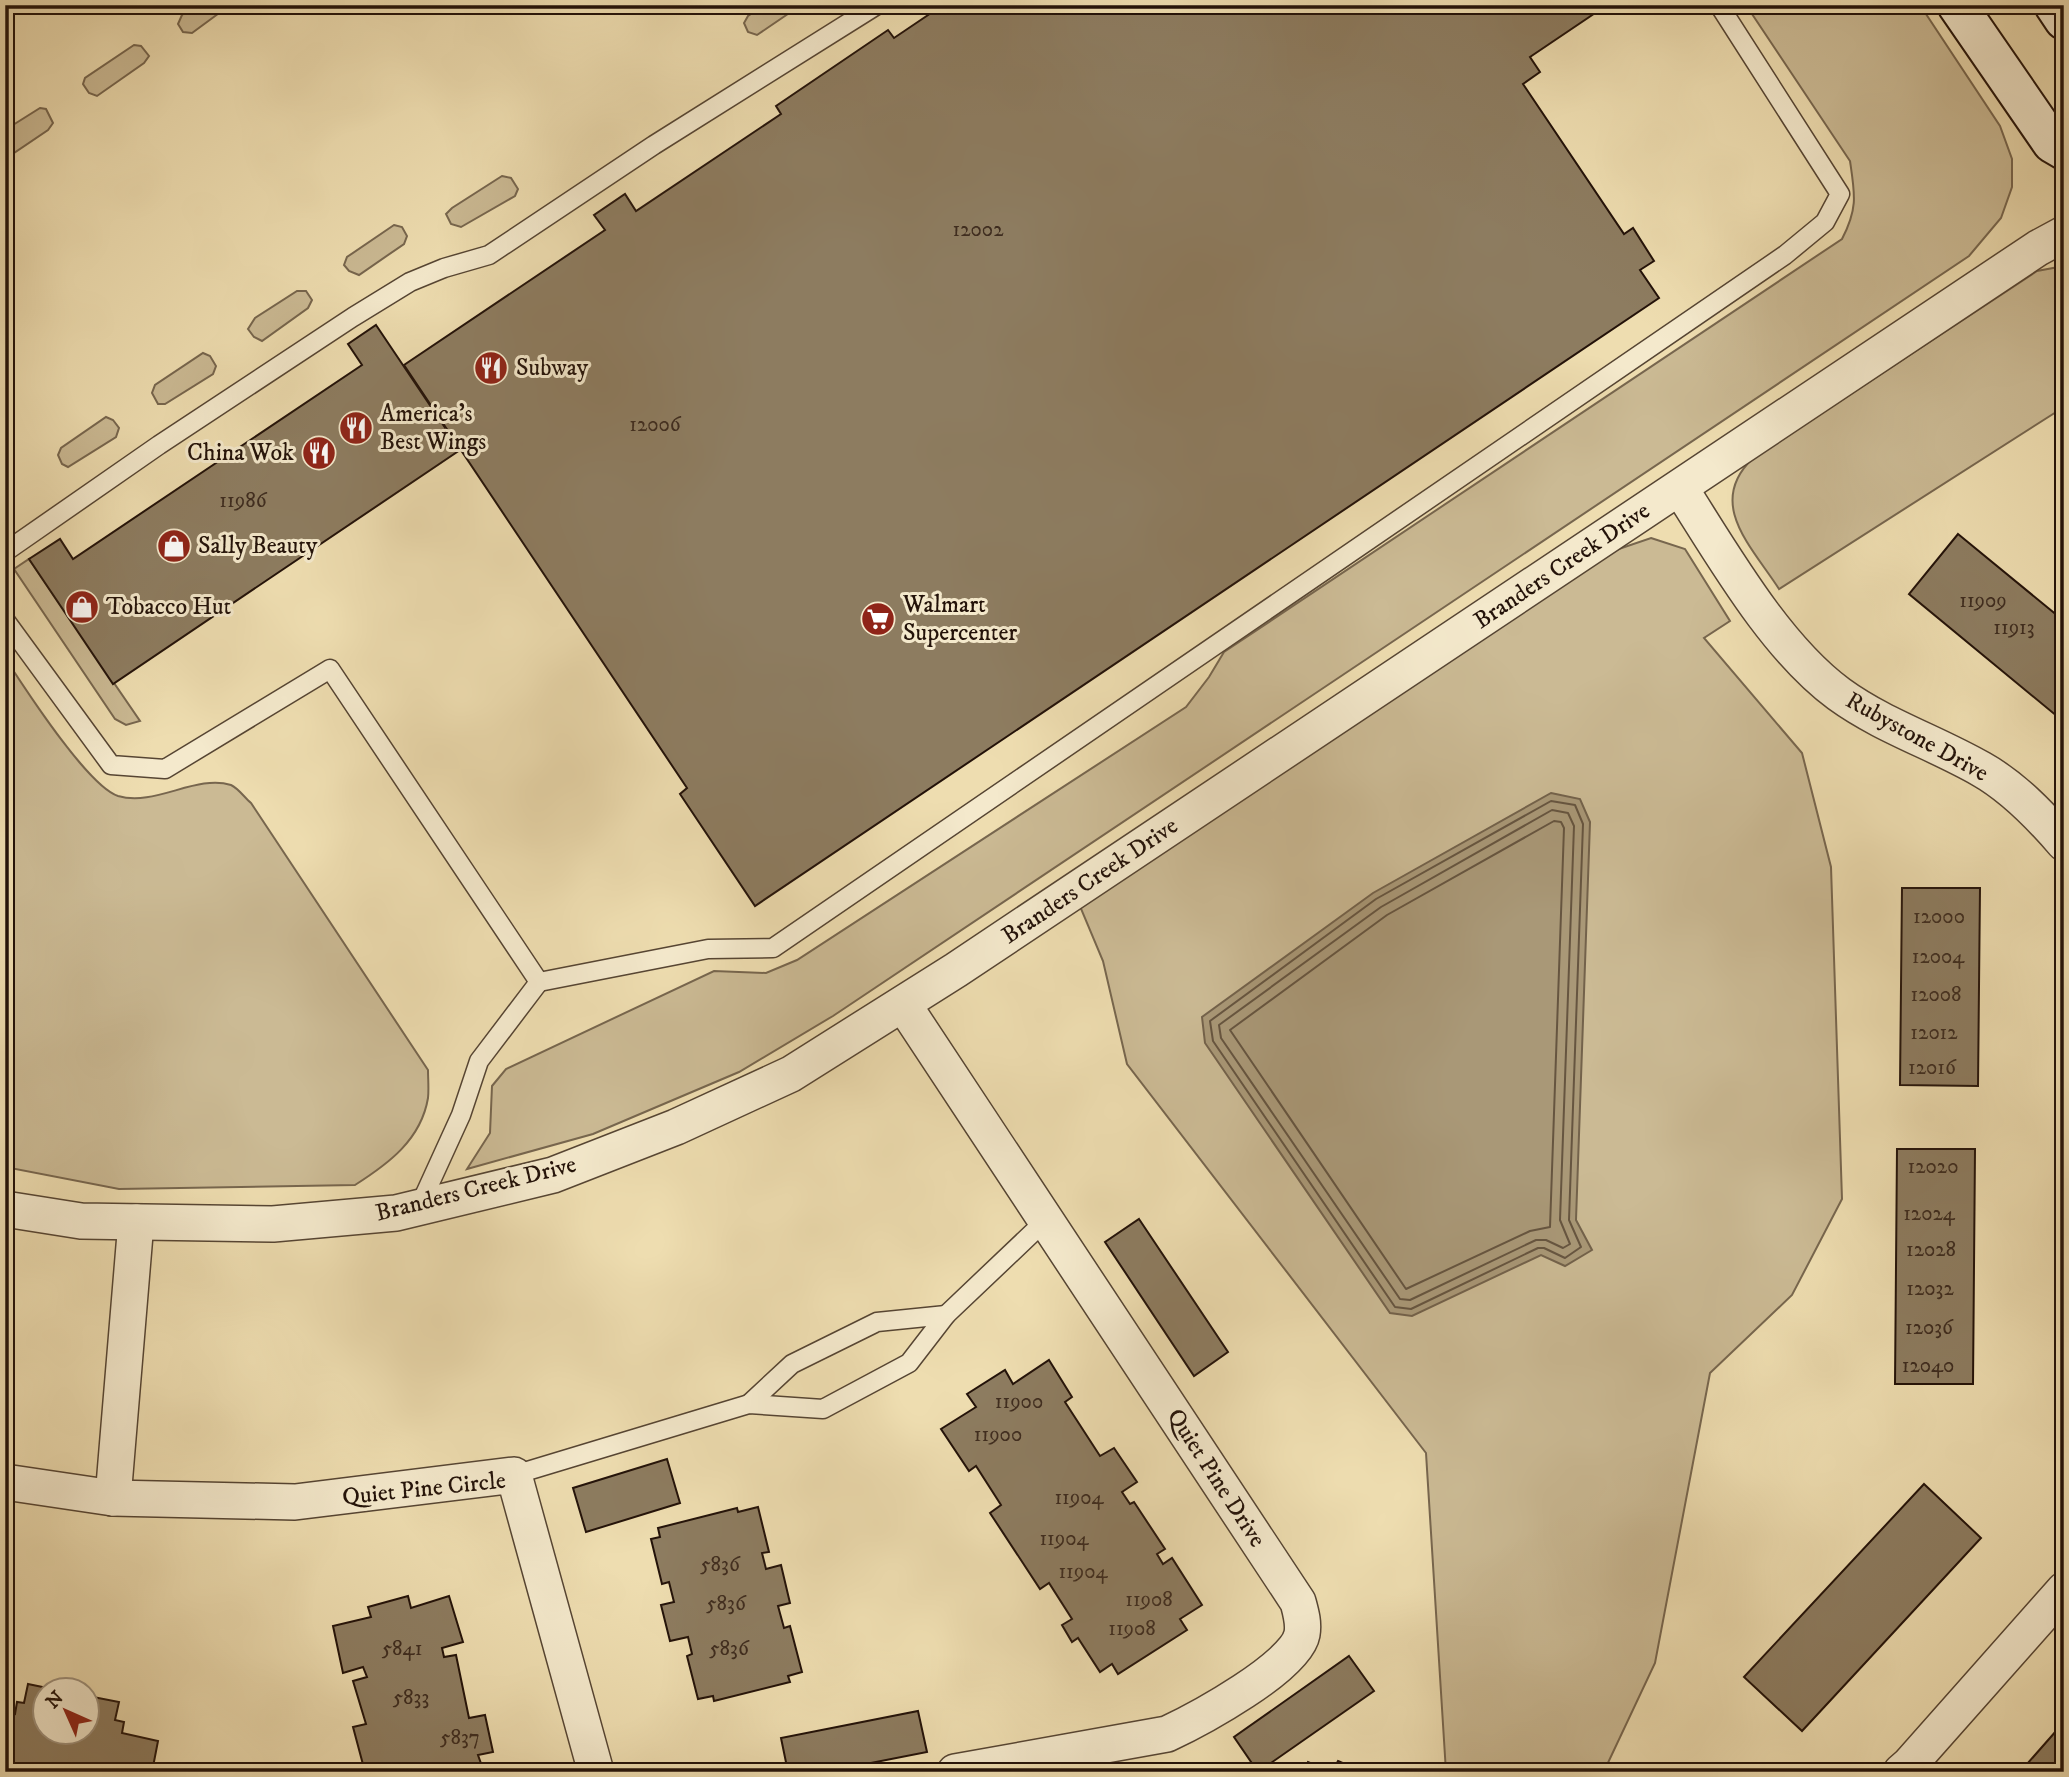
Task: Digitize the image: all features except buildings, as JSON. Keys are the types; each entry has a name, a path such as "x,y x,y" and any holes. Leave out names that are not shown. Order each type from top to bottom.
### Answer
{"street":[{"path":"1958,5 2052,143 2064,149"},
{"path":"2054,5 2064,20"},
{"name":"Branders Creek Drive","path":"5,1209 81,1220 273,1224 396,1213 553,1175 676,1127 791,1074 903,1004 2038,248 2064,234"},
{"name":"Rubystone Drive","path":"1679,488 1741,584 1803,661 1838,693 1875,718 1983,770 2017,794 2064,843"},
{"name":"Quiet Pine Drive","path":"903,1004 1298,1602 1303,1618 1302,1636 1283,1663 1199,1719 1167,1734 955,1772"},
{"path":"113,1498 136,1222"},
{"name":"Quiet Pine Circle","path":"5,1482 113,1498 295,1502 514,1475 596,1772"},
{"path":"1901,1772 2064,1590"}],"lane":[{"path":"5,552 159,445 398,289 444,268 489,255 654,145 877,5"},
{"path":"419,1207 461,1115 479,1061 539,982 708,949 772,947 1785,255 1825,222 1840,194 1719,5"},
{"path":"5,620 111,765 165,769 330,669 539,982"},
{"path":"514,1475 749,1404 822,1409 909,1363 946,1315 1047,1219"},
{"path":"749,1404 792,1364 877,1322 946,1315"}],"shaded area":[{"path":"195,5 230,5 192,33 183,32 178,24 182,15"},
{"path":"765,5 801,5 757,35 748,32 744,23 748,16"},
{"path":"1746,5 1920,5 2000,126 2012,159 2012,187 2001,218 1969,256 833,1016 739,1072 593,1134 467,1169 490,1133 492,1086 506,1069 714,971 766,973 797,960 1186,707 1224,652 1842,239 1851,219 1854,201 1850,161"},
{"path":"134,45 141,46 149,56 144,63 97,96 89,93 83,84 85,78"},
{"path":"40,108 46,109 53,123 48,130 5,159 5,130"},
{"path":"502,176 511,178 518,189 515,196 461,227 451,224 446,214 452,208"},
{"path":"394,225 402,227 407,236 404,244 359,275 349,271 344,265 347,257"},
{"path":"2064,266 2064,407 1779,589 1746,541 1733,509 1733,492 1739,476 1752,459 2037,271"},
{"path":"297,291 306,291 312,300 308,308 262,341 254,337 248,329 255,318"},
{"path":"203,353 210,356 216,366 213,374 165,404 158,404 152,393 155,385"},
{"path":"106,417 113,420 119,428 116,437 68,467 62,464 58,455 61,448"},
{"path":"1651,538 1685,549 1730,621 1704,638 1802,753 1831,867 1842,1199 1792,1295 1710,1373 1655,1663 1606,1772 1446,1772 1426,1453 1127,1064 1103,961 1079,904 1610,552"},
{"path":"29,559 140,721 126,725 115,719 14,569"},
{"path":"5,662 75,757 105,789 118,796 132,798 218,783 234,786 251,803 428,1070 428,1098 424,1113 411,1138 391,1159 355,1185 119,1189 5,1167"}],"water":[{"path":"1551,793 1580,799 1590,822 1576,1220 1592,1250 1565,1266 1541,1255 1412,1316 1390,1313 1205,1043 1202,1017 1373,893"}],"place":[{"name":"Subway","path":"491,368"},
{"name":"America's Best Wings","path":"356,428"},
{"name":"China Wok","path":"319,453"},
{"name":"Sally Beauty","path":"174,546"},
{"name":"Tobacco Hut","path":"82,607"},
{"name":"Walmart Supercenter","path":"878,619"}]}
